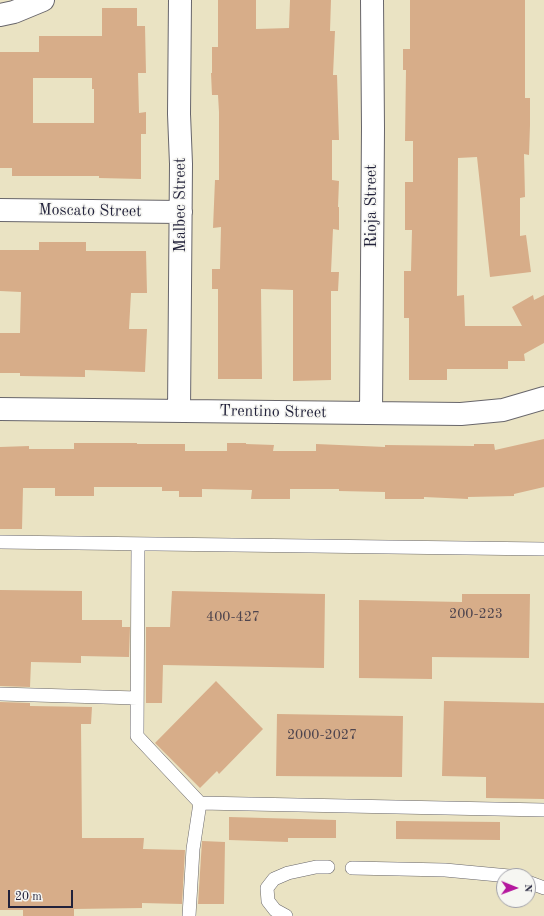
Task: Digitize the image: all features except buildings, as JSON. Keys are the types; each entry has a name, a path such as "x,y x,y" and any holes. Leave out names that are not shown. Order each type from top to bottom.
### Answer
{"street":[{"path":"0,15 14,12 43,0"},
{"name":"Malbec Street","path":"179,411 181,212 179,114 180,0"},
{"name":"Rioja Street","path":"371,413 373,128 372,0"},
{"name":"Moscato Street","path":"0,210 181,212"},
{"name":"Trentino Street","path":"0,409 485,413 503,410 544,398"}],"lane":[{"path":"0,542 544,548"},
{"path":"138,544 137,736 200,803 544,810"},
{"path":"0,694 137,698"},
{"path":"189,916 193,849 200,803"},
{"path":"286,916 275,910 268,901 267,888 274,879 288,873 316,867 328,867"},
{"path":"352,868 445,870 496,875"}]}
